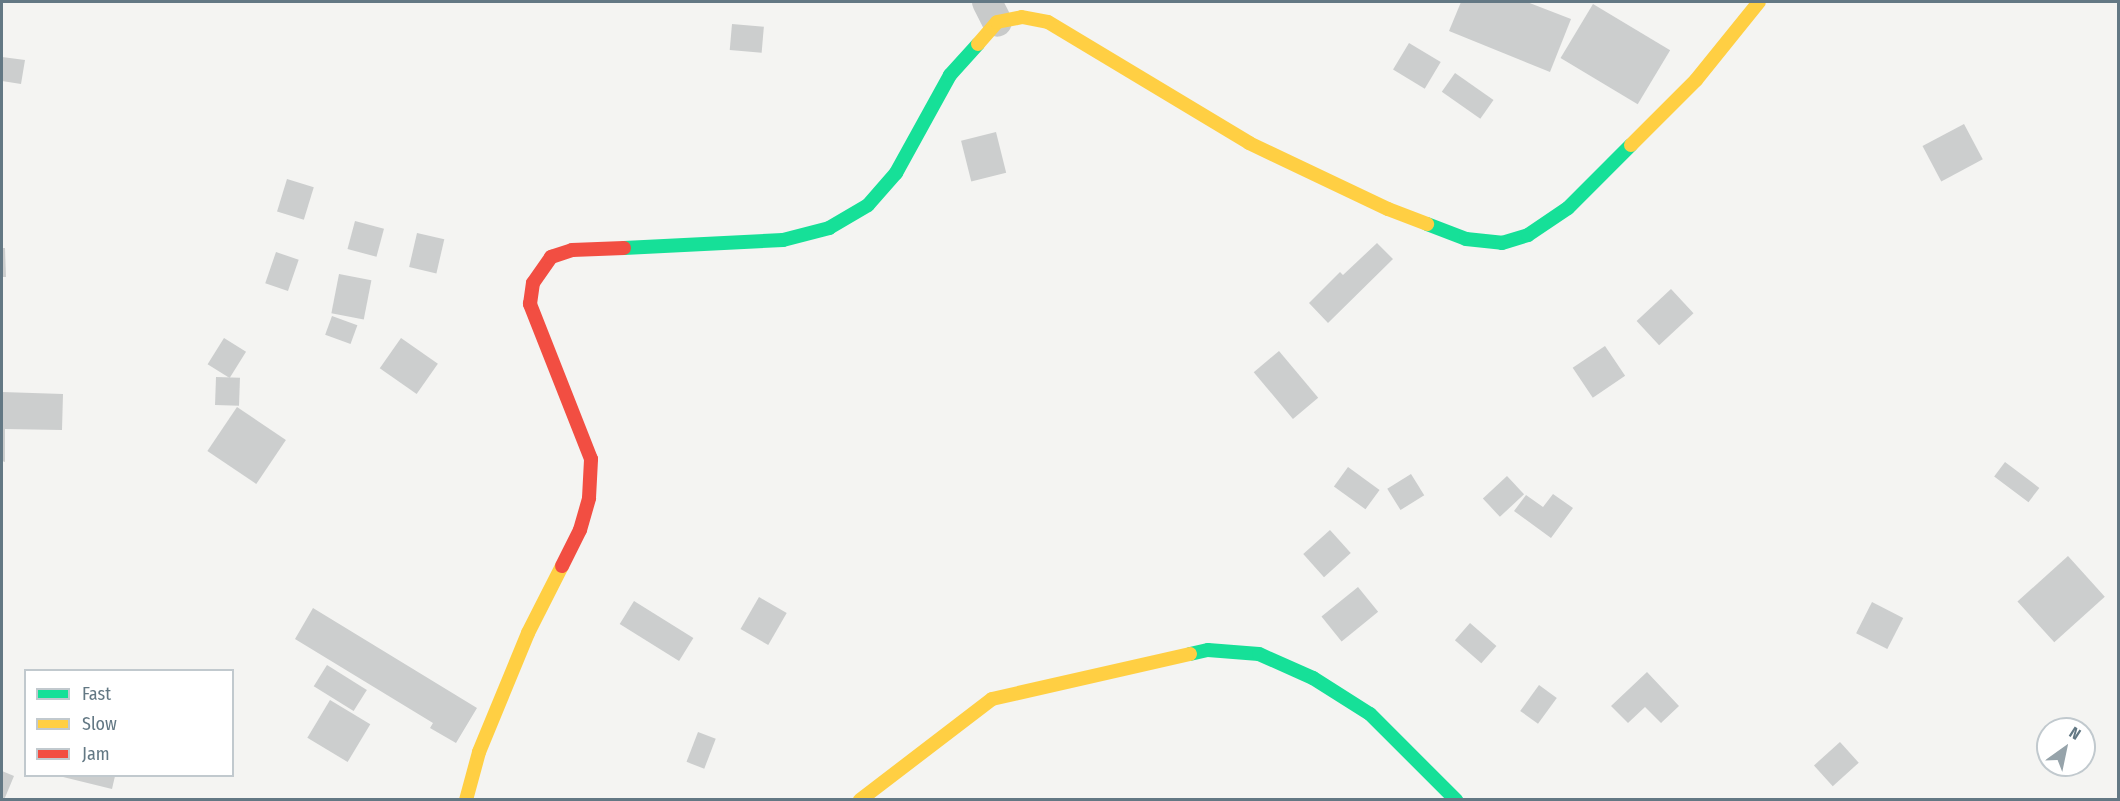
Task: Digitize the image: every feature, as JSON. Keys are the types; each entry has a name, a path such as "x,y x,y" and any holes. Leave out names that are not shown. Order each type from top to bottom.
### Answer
{"street":[{"path":"466,800 484,742 528,633 580,530 589,498 591,459 530,304 533,283 551,257 572,250 783,240 829,228 868,205 896,173 950,75 992,12 1048,22 1249,143 1388,209 1466,239 1502,243 1528,235 1568,208 1695,80 1759,2"},
{"path":"860,800 992,699 1208,650 1259,654 1313,678 1370,714 1456,800"}],"building":[{"path":"1461,2 1527,2 1571,19 1550,72 1449,31"},
{"path":"1593,4 1670,50 1638,104 1561,58"},
{"path":"732,24 764,27 762,53 730,50"},
{"path":"1409,43 1441,62 1425,89 1393,70"},
{"path":"2,57 25,60 21,84 2,81"},
{"path":"1455,73 1494,100 1480,119 1442,92"},
{"path":"1964,124 1983,159 1941,181 1923,146"},
{"path":"996,132 1006,173 971,181 961,141"},
{"path":"287,179 314,187 304,220 277,212"},
{"path":"355,221 384,229 376,257 347,249"},
{"path":"417,233 444,239 436,273 409,267"},
{"path":"1377,243 1393,259 1328,323 1309,303 1340,272 1343,275"},
{"path":"2,248 5,248 6,277 2,277"},
{"path":"276,252 299,260 288,291 265,283"},
{"path":"339,274 371,280 364,320 331,313"},
{"path":"1671,289 1694,313 1659,345 1637,321"},
{"path":"332,316 357,325 351,344 325,335"},
{"path":"224,338 246,352 230,378 208,364"},
{"path":"401,338 438,364 417,394 380,368"},
{"path":"1605,346 1625,376 1593,398 1573,368"},
{"path":"1279,351 1318,398 1293,419 1254,372"},
{"path":"216,377 240,378 239,406 215,405"},
{"path":"2,392 63,394 62,430 5,429 5,462 2,461"},
{"path":"237,407 286,440 256,484 207,451"},
{"path":"2005,462 2039,488 2029,502 1994,476"},
{"path":"1348,467 1380,490 1365,509 1334,486"},
{"path":"1411,474 1424,495 1401,510 1387,489"},
{"path":"1507,476 1524,494 1500,517 1483,499"},
{"path":"1553,494 1573,508 1551,538 1514,511 1526,495 1543,507"},
{"path":"1330,530 1351,553 1324,577 1303,554"},
{"path":"2068,556 2105,597 2054,642 2017,602"},
{"path":"1358,587 1378,612 1342,641 1321,617"},
{"path":"759,597 787,613 768,645 740,629"},
{"path":"634,601 693,638 679,661 620,624"},
{"path":"1872,602 1903,618 1887,649 1856,633"},
{"path":"313,608 477,708 456,743 430,728 433,723 295,639"},
{"path":"1470,623 1496,646 1481,663 1455,640"},
{"path":"327,665 367,690 354,711 314,686"},
{"path":"1647,672 1679,706 1661,723 1645,707 1628,723 1611,706"},
{"path":"1539,685 1557,698 1538,724 1520,711"},
{"path":"330,700 370,724 348,762 307,738"},
{"path":"698,732 716,739 704,769 687,762"},
{"path":"1840,742 1859,763 1833,786 1814,765"},
{"path":"2,771 14,776 4,800 2,800"},
{"path":"63,777 115,777 112,789"}],"traffic: fast":[{"path":"624,248 783,240 829,228 868,205 896,173 950,75 978,44"},
{"path":"1427,224 1466,239 1502,243 1528,235 1568,208 1631,145"},
{"path":"1190,654 1208,650 1259,654 1313,678 1370,714 1456,800"}],"traffic: slow":[{"path":"1631,145 1696,80 1759,2"},
{"path":"978,44 997,22 1022,17 1048,22 1249,143 1388,209 1427,224"},
{"path":"466,800 479,752 528,633 562,566"},
{"path":"860,800 992,699 1190,654"}],"traffic: jam":[{"path":"562,566 580,530 589,498 591,459 530,304 533,283 551,257 572,250 624,248"}]}
